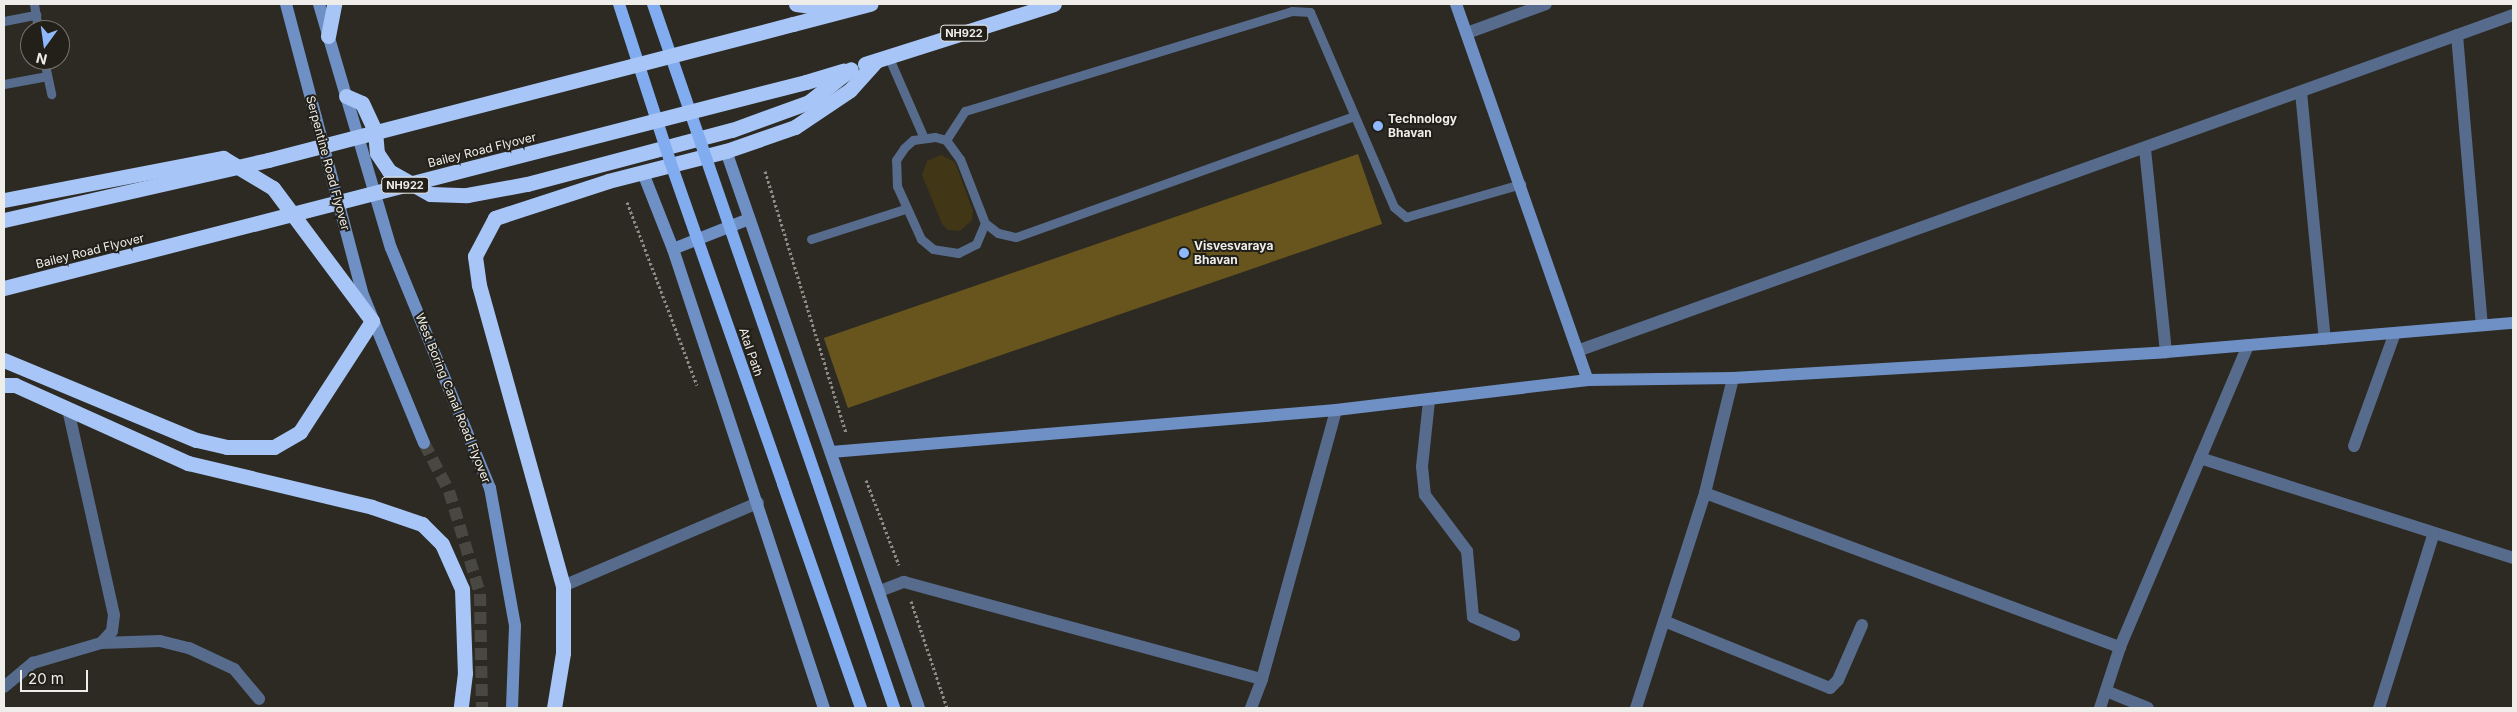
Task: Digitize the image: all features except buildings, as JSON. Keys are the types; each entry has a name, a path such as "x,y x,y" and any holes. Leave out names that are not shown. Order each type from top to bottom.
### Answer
{"highway":[{"path":"328,36 334,4"},
{"path":"796,4 845,11"},
{"path":"4,220 268,160 870,4"},
{"name":"NH922","path":"851,69 1054,4"},
{"path":"554,708 563,653 563,586 478,285 475,256 495,218 644,173 726,151 795,127 850,90 882,60"},
{"path":"346,96 362,103 375,131 377,153 388,171 430,194 467,194 527,184 732,130 809,102 851,69"},
{"name":"Bailey Road Flyover","path":"4,288 851,69"},
{"path":"4,200 223,158 273,188 372,321 300,432 274,446 227,447 196,440 4,360"},
{"path":"4,385 16,385 188,463 372,507 422,524 442,544 462,589 465,673 461,708"}],"main road":[{"name":"Atal Path","path":"619,4 670,162 861,708"},
{"name":"Atal Path","path":"652,4 894,708"}],"street":[{"name":"Serpentine Road Flyover","path":"286,4 372,321 424,444"},
{"path":"319,4 346,96"},
{"path":"1456,4 1580,350 1588,380"},
{"path":"1467,32 1546,4"},
{"path":"1580,350 2513,15"},
{"path":"2457,35 2482,325"},
{"path":"2302,92 2325,338"},
{"name":"West Boring Canal Road Flyover","path":"346,96 392,248 490,488 516,626 512,708"},
{"path":"2146,148 2166,352"},
{"path":"726,151 919,708"},
{"path":"644,173 673,249 824,708"},
{"path":"673,249 749,218"},
{"path":"831,452 1336,410 1429,401 1588,380 1733,378 2166,352 2513,323"},
{"path":"2354,446 2395,333"},
{"path":"2100,708 2120,647 2248,345"},
{"path":"1636,708 1706,493 1733,378"},
{"path":"1429,401 1422,467 1425,495 1467,551 1473,617 1514,635"},
{"path":"68,409 114,615 112,631 101,643"},
{"path":"1251,708 1262,678 1336,410"},
{"path":"2200,458 2513,558"},
{"path":"1706,493 2120,647"},
{"path":"563,586 758,503"},
{"path":"2379,708 2434,533"},
{"path":"880,591 904,582 1262,678"},
{"path":"1664,622 1830,688 1838,680 1862,625"},
{"path":"4,687 33,663 101,643 160,641 189,648 234,669 259,699"},
{"path":"2106,691 2148,708"}],"lane":[{"path":"34,4 37,20"},
{"path":"946,140 965,111 1292,11 1310,12 1394,206 1406,217 1521,184"},
{"path":"4,21 36,16"},
{"path":"882,60 924,138"},
{"path":"46,70 51,94"},
{"path":"4,84 47,76"},
{"path":"985,223 976,244 958,253 947,253 921,239 905,209 897,186 896,160 913,140 924,138 946,140 960,159 985,223 998,233 1016,237 1354,116"},
{"path":"811,240 905,209"}],"path":[{"path":"766,171 848,442"},
{"path":"627,202 700,393"},
{"path":"866,480 900,567"},
{"path":"909,594 947,708"}],"shaded area":[{"path":"941,155 955,162 973,211 972,220 960,231 948,230 942,224 922,175 927,161"}],"tunnel":[{"path":"424,443 449,491 480,594 482,708"}],"place":[{"name":"Technology Bhavan","path":"1378,126"},
{"name":"Visvesvaraya Bhavan","path":"1184,253"}]}
